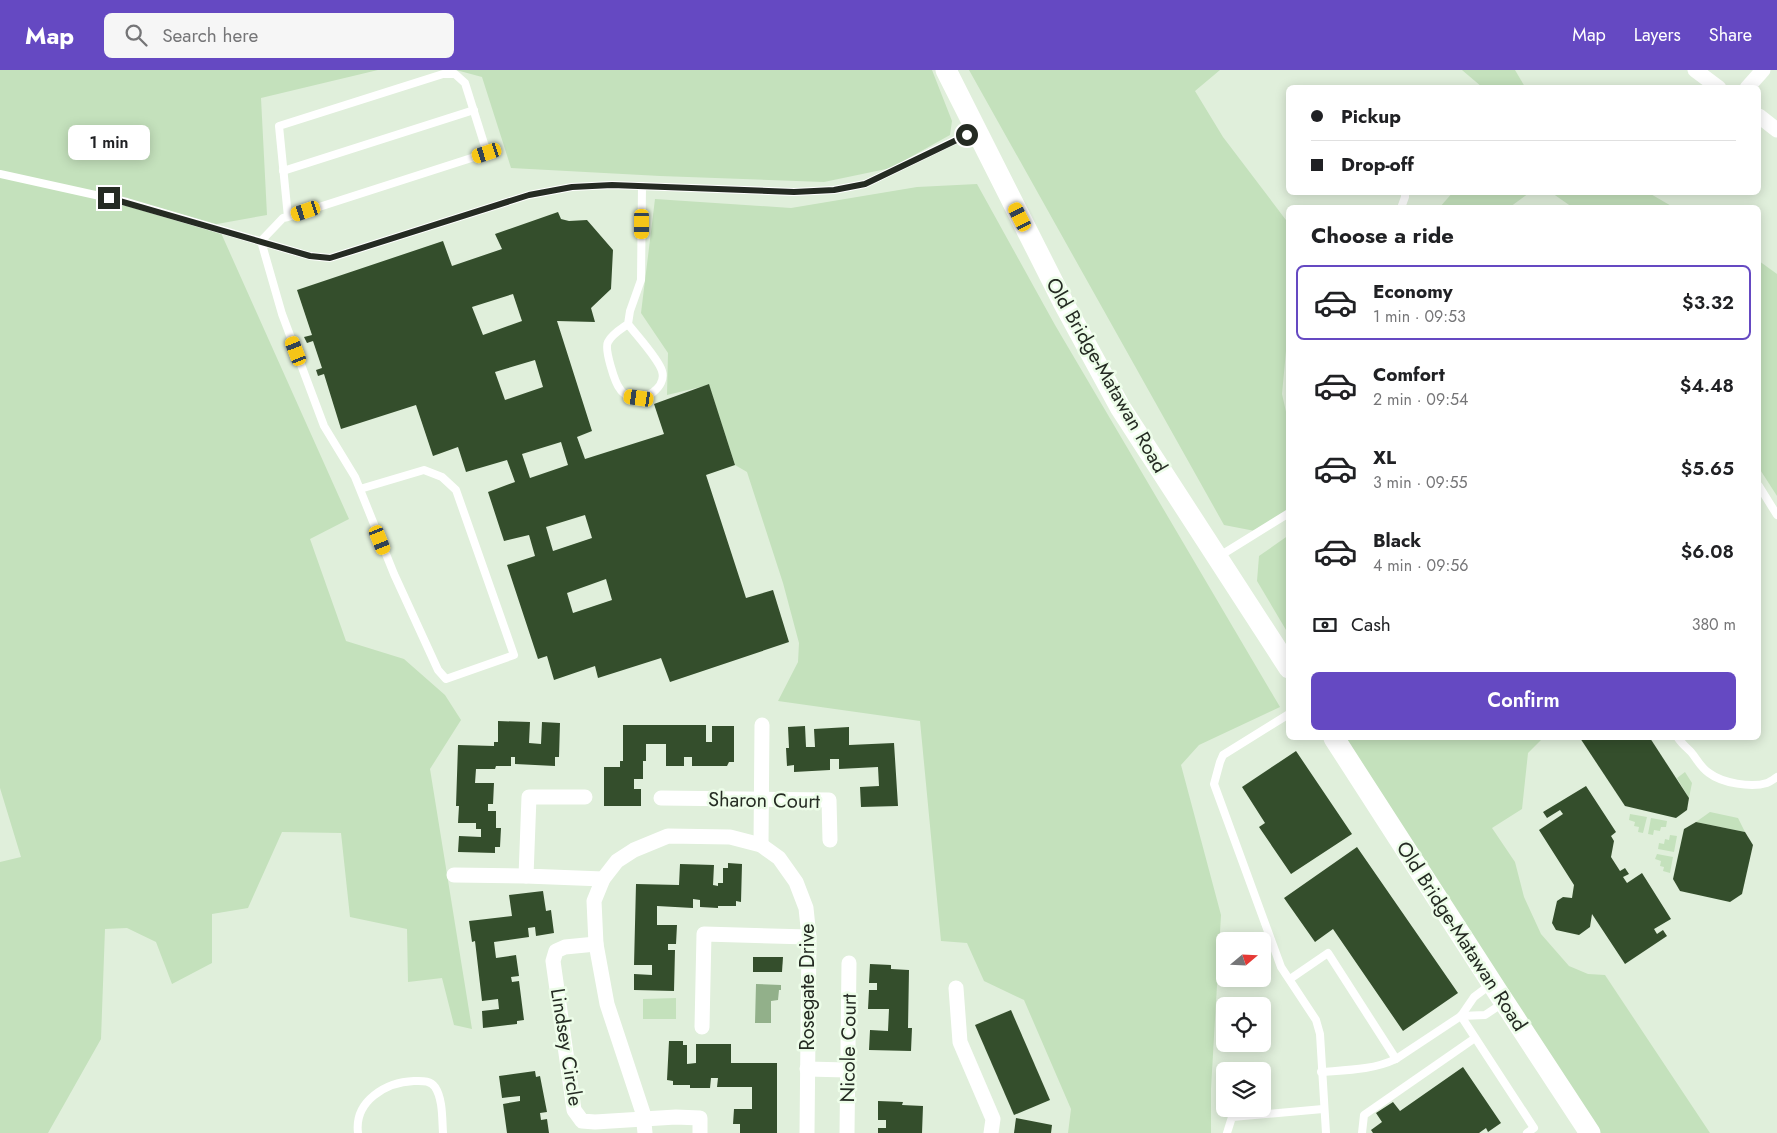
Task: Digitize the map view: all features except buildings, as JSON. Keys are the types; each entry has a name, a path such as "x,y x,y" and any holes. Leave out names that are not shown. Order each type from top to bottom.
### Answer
{"main road":[{"name":"Old Bridge-Matawan Road","path":"946,70 1064,304 1125,415 1286,663"},
{"name":"Old Bridge-Matawan Road","path":"1335,740 1590,1133"}],"street":[{"path":"1696,70 1715,85"},
{"path":"1750,85 1764,70"},
{"path":"1761,118 1777,130"},
{"path":"761,845 762,725"},
{"path":"526,876 530,797 585,797"},
{"name":"Sharon Court","path":"661,798 829,800 830,840"},
{"name":"Rosegate Drive","path":"645,1126 607,1004 596,944 594,901 603,879 617,861 634,850 668,836 730,836 761,845 779,858 796,882 806,908 809,937 807,1133"},
{"path":"454,876 603,879"},
{"path":"702,1027 704,934 809,937"},
{"name":"Lindsey Circle","path":"596,944 565,947 556,951 553,961 574,1110 582,1120 645,1126 700,1118 700,1133"},
{"name":"Nicole Court","path":"847,1133 849,963"},
{"path":"956,988 960,1042 993,1119 991,1133"},
{"path":"807,1069 847,1070"}],"lane":[{"path":"262,241 283,218 288,217 487,153 465,83 455,74 443,74 278,126 288,217"},
{"path":"283,171 474,110"},
{"path":"0,174 128,202 310,256 330,258 529,195 572,187 612,185 794,192 834,190 865,184 976,130"},
{"path":"628,324 662,372 662,381 657,388 648,396 639,398 629,397 619,389 606,353 606,343 628,324 630,311 641,280 642,186"},
{"path":"262,241 282,314 324,426 355,477 398,582 438,670 446,679 514,656 456,490 442,477 424,470 360,489"},
{"path":"1761,489 1777,515"},
{"path":"1216,558 1286,514"},
{"path":"1286,716 1224,755 1214,784 1281,967 1316,1020 1320,1034 1323,1109 1326,1133"},
{"path":"1679,740 1708,773 1720,780 1736,784 1753,784 1767,783 1777,777"},
{"path":"1290,979 1328,953 1396,1059"},
{"path":"1321,1072 1370,1068 1396,1059 1460,1016 1474,997 1492,984"},
{"path":"1460,1016 1485,1015 1504,1002"},
{"path":"1460,1016 1534,1128 1527,1133"},
{"path":"1362,1133 1364,1115 1475,1038"},
{"path":"358,1133 360,1115 366,1103 380,1090 402,1082 427,1081 434,1086 438,1094 444,1133"},
{"path":"1227,1133 1232,1117 1323,1109"}],"shaded area":[{"path":"0,70 378,70 261,98 267,215 217,224 349,519 310,539 346,641 404,659 445,695 461,720 430,769 472,1029 454,1025 442,978 408,982 407,929 350,917 341,833 282,832 248,908 212,914 212,963 172,984 156,942 127,928 105,929 101,1039 48,1133 0,1133 0,862 21,857 0,788"},
{"path":"456,70 932,70 952,121 950,135 891,168 824,182 511,168 482,77"},
{"path":"969,70 1220,70 1195,91 1223,137 1286,220 1286,351 1282,394 1286,412 1286,513 1255,531 1224,525"},
{"path":"1462,70 1515,70 1524,85 1480,85"},
{"path":"977,184 1055,325 1280,707 1199,745 1181,765 1221,915 1220,932 1216,932 1217,988 1211,1089 1211,1133 1068,1133 1071,1109 1024,1000 984,981 967,943 941,941 920,721 778,701 798,662 799,643 783,583 747,472 735,465 709,385 667,395 668,353 641,313 655,199 791,208 917,187"},
{"path":"1450,195 1526,195 1513,205 1442,205"},
{"path":"1555,195 1652,195 1670,205 1569,205"},
{"path":"1761,262 1777,274 1777,496 1761,471"},
{"path":"1286,537 1286,630 1257,581 1259,556"},
{"path":"1335,740 1541,740 1528,753 1522,809 1492,828 1515,862 1524,897 1541,934 1569,966 1588,974 1605,975 1710,1133 1590,1133"},
{"path":"1685,772 1692,783 1689,798 1677,778"},
{"path":"1710,812 1738,818 1745,832 1696,822"},
{"path":"1630,814 1647,817 1643,833 1638,832 1639,827 1634,826 1635,822 1629,820"},
{"path":"1651,818 1667,821 1666,827 1661,827 1660,831 1654,830 1653,835 1648,834"},
{"path":"1670,835 1677,836 1674,852 1658,849 1659,843 1664,844 1665,839 1669,840"},
{"path":"1657,854 1673,857 1670,873 1663,871 1664,867 1660,866 1661,861 1655,859"},
{"path":"756,984 781,985 778,1000 771,1001 771,1023 755,1023"},
{"path":"676,998 676,1019 643,1019 643,999"}],"route":[{"path":"109,198 310,256 330,258 529,195 572,187 612,185 794,192 834,190 865,184 967,135"}]}
